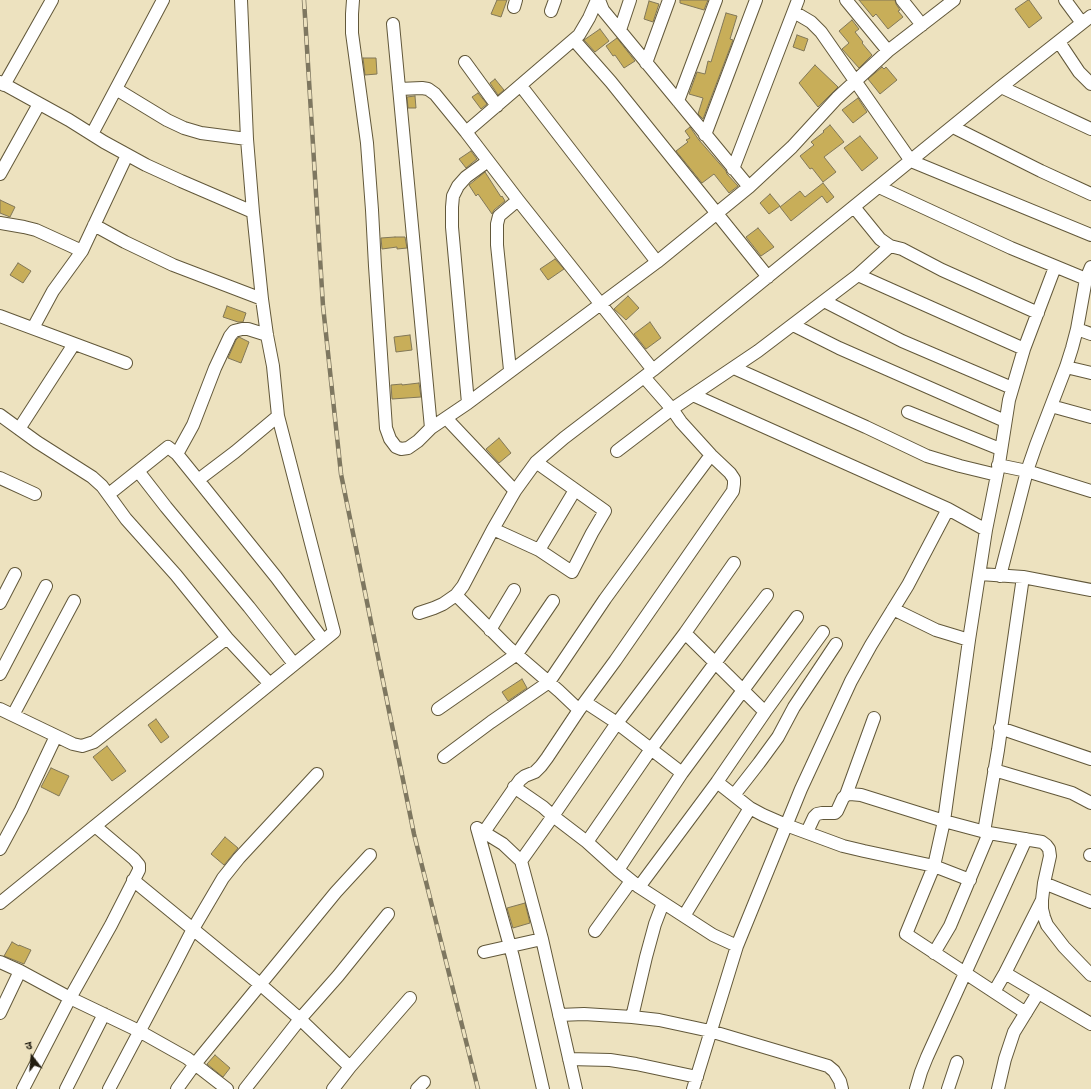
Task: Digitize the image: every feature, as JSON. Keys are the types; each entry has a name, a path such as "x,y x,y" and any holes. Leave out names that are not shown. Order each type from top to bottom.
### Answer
{"street":[{"path":"52,0 2,83 69,120 127,155 181,181 253,212"},
{"path":"92,134 162,0"},
{"path":"0,903 334,632 278,416 273,366 262,299 253,212 247,139 241,0"},
{"path":"353,0 352,33 367,143 386,428 390,439 396,447 401,449 408,448 418,441 431,428 657,262 749,187 792,147 837,98 888,51 954,0"},
{"path":"598,0 604,10 646,63 749,187"},
{"path":"466,132 579,35 598,0"},
{"path":"620,30 630,0"},
{"path":"646,63 669,0"},
{"path":"678,101 716,0"},
{"path":"705,134 756,0"},
{"path":"733,169 798,0"},
{"path":"846,0 888,51"},
{"path":"902,0 922,25"},
{"path":"418,613 443,604 456,595 463,586 515,491 536,462 564,438 649,373 1001,87 1086,20 1065,0"},
{"path":"794,12 811,22 821,32 911,161 1091,235"},
{"path":"393,24 431,428"},
{"path":"574,40 611,82 768,277"},
{"path":"1059,42 1079,72 1091,84"},
{"path":"465,62 497,106"},
{"path":"521,86 657,262"},
{"path":"399,89 416,87 428,89 435,94 601,304 681,422 711,455 730,473 734,484 733,491 541,766 535,772 520,780 484,832"},
{"path":"1001,87 1091,129"},
{"path":"116,89 167,120 184,128 201,134 247,139"},
{"path":"0,174 39,104"},
{"path":"952,127 1091,194"},
{"path":"33,328 53,291 82,251 127,155"},
{"path":"468,402 452,227 452,207 453,196 458,186 466,177 488,161"},
{"path":"879,187 1011,248 1086,279"},
{"path":"510,370 497,245 497,224 499,216 518,200"},
{"path":"854,207 880,239 890,246 902,249 949,273 1038,313"},
{"path":"0,223 24,226 36,230 82,251"},
{"path":"94,225 173,266 262,299"},
{"path":"617,451 672,409 734,368 793,325 858,275 890,246"},
{"path":"1026,1013 906,934 934,866 944,821 969,640 986,530 998,470 1000,449 1009,400 1024,349 1055,267"},
{"path":"1000,576 1027,471 1066,367 1077,329 1086,279 1091,268"},
{"path":"858,275 1024,349"},
{"path":"824,301 902,340 1012,388"},
{"path":"0,316 126,363"},
{"path":"793,325 839,348 1005,421"},
{"path":"177,454 193,425 215,368 230,336 234,331 242,329 248,329 267,335"},
{"path":"1077,329 1091,334"},
{"path":"19,429 74,344"},
{"path":"1066,367 1091,373"},
{"path":"734,368 927,456 960,466 1027,471 1091,491"},
{"path":"693,395 948,509 986,530"},
{"path":"1051,406 1091,417"},
{"path":"908,412 1000,449"},
{"path":"0,415 37,442 92,477 102,486 126,519 176,576 227,638 270,684"},
{"path":"198,480 235,452 278,416"},
{"path":"446,418 515,491"},
{"path":"109,494 168,447 177,454 276,577 323,640"},
{"path":"444,757 549,682 605,599 711,455"},
{"path":"493,529 539,550 572,572 605,511 536,462"},
{"path":"138,471 294,664"},
{"path":"0,478 34,494"},
{"path":"539,550 575,490"},
{"path":"693,1089 737,946 810,768 851,681 908,585 948,509"},
{"path":"522,860 617,722 685,633 734,563"},
{"path":"0,603 15,574"},
{"path":"980,574 1022,577 1091,590"},
{"path":"934,953 950,926 970,880 987,832 994,770 1022,577"},
{"path":"0,674 46,586"},
{"path":"490,630 514,590"},
{"path":"456,595 490,630 549,682 582,706 617,722 682,773"},
{"path":"587,842 715,662 767,595"},
{"path":"13,715 74,601"},
{"path":"438,709 517,654 552,601"},
{"path":"893,609 936,630 969,640"},
{"path":"618,870 682,773 797,617"},
{"path":"595,931 717,782 823,632"},
{"path":"685,633 765,712"},
{"path":"0,709 73,744 82,746 94,742 227,638"},
{"path":"734,795 778,737 794,707 836,644"},
{"path":"807,832 814,816 822,813 837,812 843,798 846,795 874,718"},
{"path":"1000,728 1091,759"},
{"path":"0,849 21,810 56,736"},
{"path":"994,770 1072,793 1091,803"},
{"path":"109,1089 192,929 223,878 239,858 317,774"},
{"path":"717,782 750,808 786,825 824,840 857,850 934,866 970,880"},
{"path":"514,787 543,807 587,842 635,884 713,935 737,946"},
{"path":"846,795 861,795 944,821 987,832 1042,842 1049,849 1050,856 1042,900 1042,909 1047,925 1091,975"},
{"path":"684,916 750,808"},
{"path":"23,1089 139,870 138,862 95,826"},
{"path":"543,1089 510,946 477,828 503,844 522,860 542,939 576,1089"},
{"path":"916,1089 927,1057 1026,839"},
{"path":"176,1089 336,892 370,855"},
{"path":"133,880 261,985 350,1066"},
{"path":"1044,883 1091,902"},
{"path":"994,992 1006,973 1042,900"},
{"path":"632,1017 648,951 663,903"},
{"path":"245,1089 300,1019 338,976 388,914"},
{"path":"484,952 542,939"},
{"path":"0,962 176,1051 227,1089"},
{"path":"0,1014 20,971"},
{"path":"1006,973 1091,1024"},
{"path":"998,1089 1005,1058 1014,1032 1038,993"},
{"path":"333,1089 350,1066 410,998"},
{"path":"66,1089 104,1014"},
{"path":"559,1015 584,1014 632,1017 659,1020 710,1031 828,1066 834,1071 840,1081 842,1089"},
{"path":"569,1059 610,1060 697,1077"},
{"path":"948,1089 957,1062"}],"building":[{"path":"497,0 507,0 501,17 491,14"},
{"path":"680,0 708,0 704,10 680,3"},
{"path":"859,0 895,0 900,10 898,11 903,17 888,29 876,14 873,17"},
{"path":"1028,0 1042,18 1029,28 1015,9"},
{"path":"649,1 659,4 653,22 644,19"},
{"path":"726,13 737,16 730,39 733,40 703,119 698,114 703,98 689,94 697,72 705,74 708,61 711,62"},
{"path":"852,20 859,29 855,32 872,55 859,68 842,49 849,43 839,31"},
{"path":"600,29 609,41 595,52 584,40"},
{"path":"797,35 808,39 804,51 793,47"},
{"path":"617,38 635,61 624,68 615,55 613,56 606,46"},
{"path":"363,58 376,58 377,74 365,75"},
{"path":"815,65 838,87 818,107 799,83"},
{"path":"882,67 884,69 886,67 897,80 880,94 868,79"},
{"path":"495,79 504,90 498,95 490,83"},
{"path":"478,93 487,104 481,109 472,97"},
{"path":"415,96 416,108 408,108 407,97"},
{"path":"858,98 867,112 853,123 842,110"},
{"path":"830,125 844,142 824,157 836,172 823,182 800,156 814,145 811,142 824,132 823,131"},
{"path":"690,127 699,140 738,186 729,193 714,174 702,183 676,151 688,142 686,140 690,138 685,131"},
{"path":"860,136 878,158 862,171 844,148"},
{"path":"471,151 477,159 466,168 459,159"},
{"path":"485,172 505,201 494,210 492,214 478,194 476,196 469,185"},
{"path":"823,183 834,197 827,203 822,196 791,221 780,207 800,191 805,197"},
{"path":"770,194 780,206 769,214 760,203"},
{"path":"0,200 15,207 10,217 0,213"},
{"path":"758,228 774,247 761,256 746,237"},
{"path":"405,237 407,248 397,249 397,247 382,249 381,238"},
{"path":"555,259 564,269 548,280 540,269"},
{"path":"18,263 31,271 23,283 10,275"},
{"path":"628,296 639,308 626,320 614,309"},
{"path":"227,306 246,313 243,322 238,322 223,317"},
{"path":"650,322 661,338 646,349 634,334"},
{"path":"410,335 412,350 396,352 394,337"},
{"path":"239,337 249,342 241,363 228,358 236,340"},
{"path":"419,383 421,397 392,399 391,385"},
{"path":"499,438 511,453 499,463 486,449"},
{"path":"522,679 527,688 508,701 502,692"},
{"path":"156,719 169,737 161,743 148,725"},
{"path":"107,746 126,771 112,781 93,757"},
{"path":"51,768 69,776 59,796 41,787"},
{"path":"225,837 238,848 224,865 211,854"},
{"path":"525,903 530,923 513,928 507,908"},
{"path":"12,942 31,950 24,964 4,956"},
{"path":"215,1055 230,1068 223,1077 207,1064"}],"railway":[{"path":"304,0 323,306 341,474 414,834 478,1089"}]}
